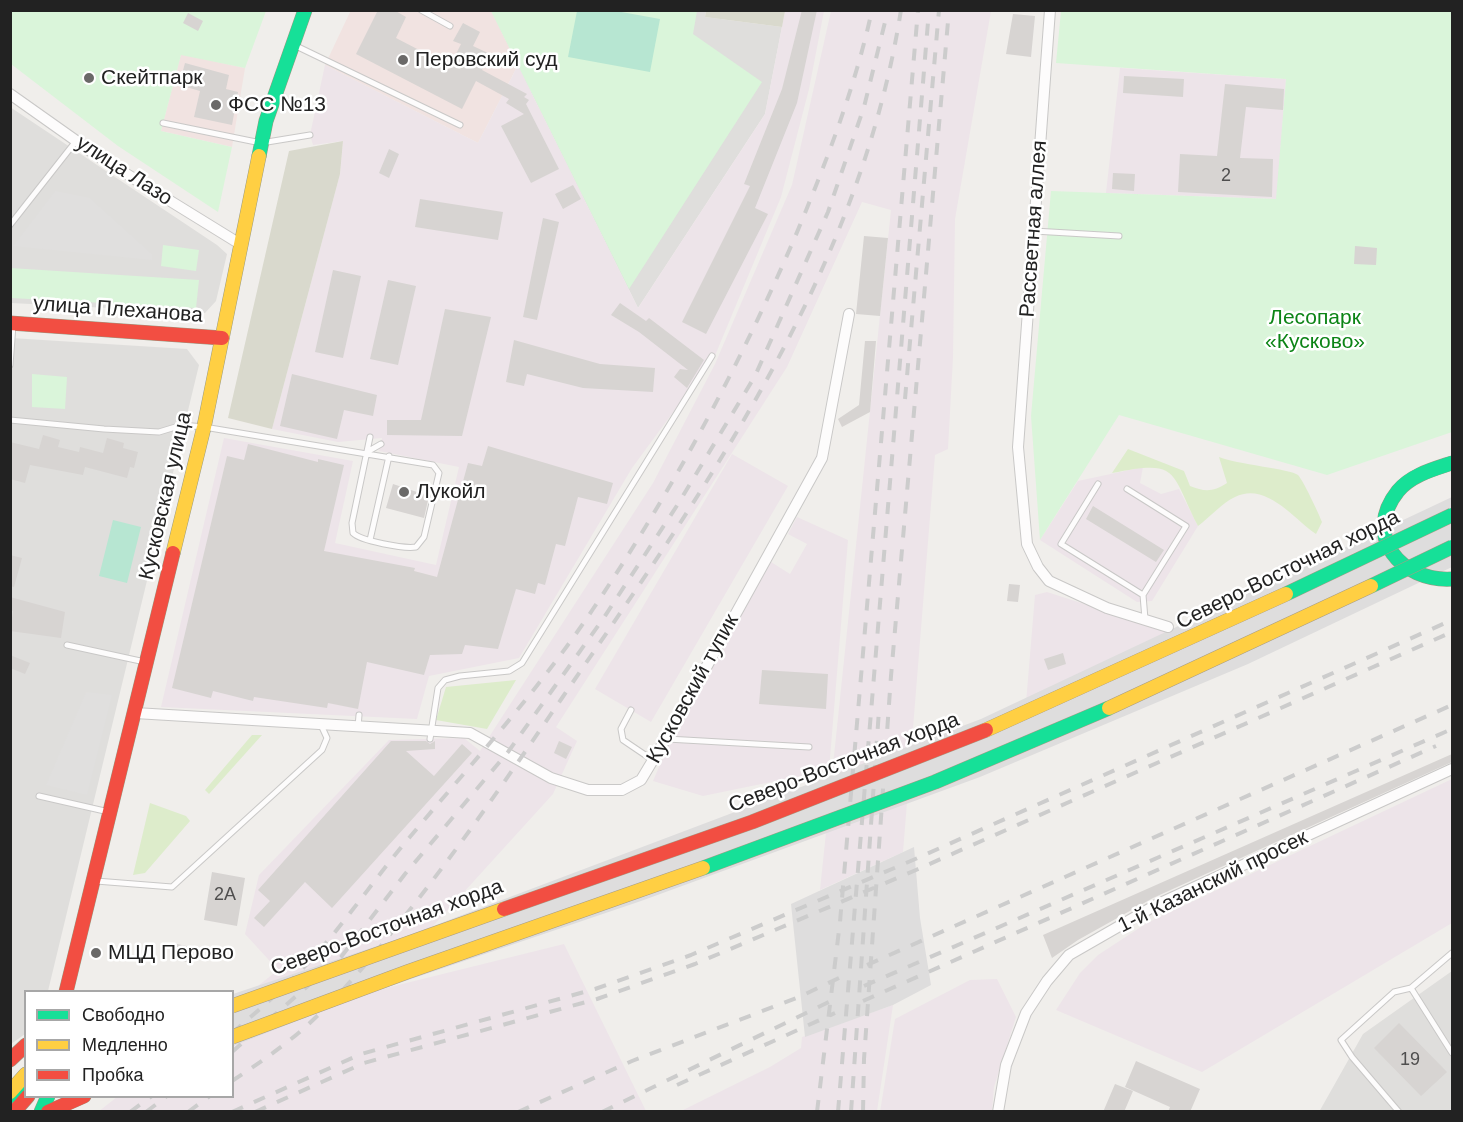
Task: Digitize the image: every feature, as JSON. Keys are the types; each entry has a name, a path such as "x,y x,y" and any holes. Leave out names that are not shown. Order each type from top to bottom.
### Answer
{"main road":[{"name":"Кусковская улица","path":"67,990 204,427 261,143 305,10"},
{"name":"улица Плеханова","path":"12,323 222,338"},
{"path":"1452,463 1416,477 1399,490 1388,508 1384,528 1394,558 1410,573 1430,580 1452,579"},
{"name":"Северо-Восточная хорда","path":"234,1005 759,819 921,757 1202,635 1452,515"},
{"path":"234,1036 356,990 768,844 935,782 1224,657 1452,547"},
{"path":"10,1060 24,1047"},
{"path":"10,1094 24,1076"},
{"path":"14,1112 26,1098"},
{"path":"41,1112 47,1098"},
{"path":"48,1112 80,1098"}],"street":[{"name":"Рассветная аллея","path":"1050,10 1018,447 1026,544 1038,567 1049,581 1107,608 1168,627"},
{"name":"улица Лазо","path":"10,94 76,140 240,244"},
{"name":"Кусковский тупик","path":"135,713 321,725 358,721 429,735 470,733 551,777 588,790 622,790 641,780 654,761 822,458 849,314"},
{"name":"1-й Казанский просек","path":"998,1112 1006,1065 1026,1013 1047,981 1069,955 1156,905 1452,769"}],"lane":[{"path":"421,10 450,26"},
{"path":"292,44 460,124"},
{"path":"163,123 261,143 310,135"},
{"path":"10,225 76,140"},
{"path":"1034,231 1119,236"},
{"path":"10,365 12,323"},
{"path":"429,735 438,688 446,680 460,675 509,671 522,663 712,357"},
{"path":"10,420 159,432 182,425 204,427 367,452 434,465 439,473 424,537 420,544 407,547 355,535 351,526 367,452 370,437"},
{"path":"367,452 381,444"},
{"path":"370,540 389,456"},
{"path":"1098,484 1061,544 1143,595"},
{"path":"1127,489 1186,526 1143,595 1145,621"},
{"path":"67,645 148,663"},
{"path":"631,710 621,729 623,740 654,761"},
{"path":"94,881 172,887 322,750 327,738 321,725"},
{"path":"666,738 809,747"},
{"path":"39,796 111,812"},
{"path":"1399,1112 1352,1057 1341,1040 1394,992 1411,988 1452,953"},
{"path":"1411,988 1452,1053"}],"shaded area":[{"path":"351,10 491,11 518,65 478,143 325,65"},
{"path":"706,10 785,11 782,27 705,17"},
{"path":"491,11 706,11 705,17 782,27 765,114 638,308"},
{"path":"785,11 824,11 809,89 781,197 714,358 711,356 685,396 632,468 519,658 429,676 417,719 161,707 224,438 353,461 335,543 436,565 459,467 379,451 382,438 338,442 272,429 340,174 343,141 313,145 310,135 325,65 478,143 518,65 638,308 765,114"},
{"path":"831,11 991,11 955,219 953,357 948,449 935,455 903,852 820,890 891,210 862,202 787,367 556,727 577,741 553,794 374,991 564,944 646,1111 98,1112 116,1098 234,1098 234,1005 278,970 245,934 259,875 389,740 464,738 480,751 653,483 715,364 792,185"},
{"path":"181,54 245,68 232,147 161,131"},
{"path":"1120,68 1286,79 1277,199 1106,193"},
{"path":"10,107 217,245 227,254 216,301 205,313 11,303"},
{"path":"343,141 340,174 272,429 228,418 289,151"},
{"path":"55,191 90,198 152,254 152,260 13,246"},
{"path":"11,338 187,349 199,365 48,990 24,990 24,1035 11,1044"},
{"path":"732,454 788,486 651,722 595,689"},
{"path":"1143,467 1140,483 1161,494 1179,489 1198,526 1152,601 1137,602 1040,540 1078,481"},
{"path":"797,517 848,540 829,770 703,796 653,781 671,739 771,562 790,574 807,544 788,534"},
{"path":"1047,592 1181,635 1026,703 1035,595"},
{"path":"86,692 112,695 87,795 46,785"},
{"path":"1452,779 1452,923 1202,1072 1056,1010 1080,973 1098,955 1147,923"},
{"path":"1452,971 1452,1111 1319,1112 1363,1034"},
{"path":"997,979 1016,1017 994,1087 992,1111 880,1112 895,1019 970,980"},
{"path":"893,1005 877,1111 679,1112 770,1067 801,1048 802,1037"}],"green space":[{"path":"10,11 266,11 245,68 181,55 161,131 232,147 218,212 118,146 11,64"},
{"path":"491,11 697,11 693,34 762,82 629,289"},
{"path":"577,11 616,11 660,19 650,72 568,57"},
{"name":"Лесопарк «Кусково»","path":"1061,11 1452,11 1452,432 1327,475 1119,415 1040,540 1031,416 1051,191 1276,199 1286,79 1056,63"},
{"path":"163,245 199,250 196,271 161,266"},
{"path":"10,268 199,280 196,308 11,298"},
{"path":"32,374 67,377 65,409 32,407"},
{"path":"1128,449 1184,471 1190,486 1205,490 1227,483 1219,457 1293,473 1298,475 1303,483 1322,522 1316,534 1279,504 1258,494 1246,493 1221,506 1198,526 1176,481 1162,469 1134,469 1112,473"},
{"path":"113,520 141,527 127,583 99,576"},
{"path":"516,680 487,729 436,720 446,687"},
{"path":"252,735 262,735 209,794 205,790"},
{"path":"150,803 186,816 190,821 145,873 133,875"}],"pier":[{"path":"1452,497 1452,567 1248,664 980,777 641,901 358,997 234,1046 234,994 404,937 981,719"},
{"path":"914,847 920,918 931,985 893,1005 805,1037 791,904"}],"building":[{"name":"Перовский суд","path":"378,10 394,10 406,17 396,38 450,66 461,44 453,41 463,23 480,32 473,46 490,54 482,70 527,94 524,97 529,100 526,104 559,169 531,183 501,126 524,114 506,103 509,99 476,81 462,109 356,54"},
{"path":"802,10 817,10 797,103 755,208 768,214 706,334 682,322 750,186 744,184 782,89"},
{"path":"188,13 203,21 198,31 183,23"},
{"path":"1013,14 1035,16 1031,57 1006,54"},
{"name":"ФСС №13","path":"185,63 229,75 226,89 238,92 232,125 194,117 200,91 179,85"},
{"path":"1124,76 1184,79 1183,97 1123,93"},
{"path":"1225,84 1284,89 1283,110 1246,107 1240,158 1273,159 1272,197 1178,192 1180,154 1217,156"},
{"path":"389,149 399,154 389,178 379,173"},
{"path":"1113,173 1135,174 1134,191 1112,189"},
{"path":"573,185 581,199 563,209 555,194"},
{"path":"420,199 503,212 498,240 415,227"},
{"path":"543,218 559,222 537,320 523,317"},
{"path":"864,236 888,238 880,316 856,314"},
{"path":"1355,246 1377,248 1376,265 1354,264"},
{"path":"333,270 361,276 343,358 315,352"},
{"path":"388,280 416,286 398,365 370,359"},
{"path":"620,303 646,321 649,318 704,360 687,388 674,377 680,369 688,370 639,332 611,315"},
{"path":"445,309 491,317 462,436 387,435 387,420 421,420"},
{"path":"514,340 600,364 655,368 653,392 583,388 527,374 524,386 506,382"},
{"path":"865,341 876,341 870,412 842,427 838,419 859,405"},
{"path":"292,374 377,395 373,416 344,410 337,439 280,426"},
{"path":"43,435 60,440 58,447 79,452 80,447 103,453 107,438 124,443 123,448 138,452 134,468 130,467 127,478 85,467 83,475 30,465 25,483 10,479 10,442 39,449"},
{"path":"248,444 318,462 318,459 344,465 324,551 415,568 414,571 437,577 468,463 482,466 488,446 613,483 607,504 578,497 565,546 556,544 545,585 538,583 535,594 516,589 498,649 465,645 462,654 430,655 424,675 367,662 358,709 328,703 327,708 254,697 253,701 213,691 211,698 172,688 227,456 244,460"},
{"path":"393,484 429,496 424,518 386,508"},
{"path":"1093,506 1164,550 1156,562 1086,519"},
{"path":"10,555 22,558 14,587 10,586"},
{"path":"1009,584 1020,585 1018,602 1007,601"},
{"path":"10,597 65,612 61,638 10,631 13,611 10,610"},
{"path":"1063,653 1066,664 1048,670 1044,659"},
{"path":"10,655 30,663 25,674 10,668"},
{"path":"762,670 828,674 826,709 759,704"},
{"path":"391,741 426,741 430,744 435,741 435,749 406,751 434,776 462,744 472,753 332,908 305,882 264,927 254,918 270,901 258,890"},
{"path":"559,741 572,747 566,759 554,753"},
{"path":"1452,754 1452,762 1153,898 1078,940 1052,958 1043,935"},
{"path":"212,872 245,878 237,926 204,920"},
{"path":"173,943 195,948 191,963 170,958"},
{"path":"1399,1023 1447,1072 1421,1096 1374,1048"},
{"path":"1136,1061 1200,1089 1190,1112 1168,1112 1170,1107 1125,1087"},
{"path":"1115,1084 1133,1091 1124,1112 1103,1112"}],"railway":[{"path":"234,1031 292,979 325,944 398,851 550,668 622,564 703,428 751,333 795,237 839,125 872,10"},
{"path":"234,1050 341,957 405,874 508,752 603,619 678,504 755,376 828,212 864,107 888,10"},
{"path":"234,1080 285,1044 326,1008 369,960 421,895 483,812 617,618 723,456 771,372 814,286 851,198 881,106 901,10"},
{"path":"817,1112 840,922 918,10"},
{"path":"838,1112 929,10"},
{"path":"905,399 939,10"},
{"path":"863,1112 864,1059 891,676 949,10"},
{"path":"232,1112 361,1054 595,989 691,955 913,860 1452,620"},
{"path":"255,1112 364,1063 597,999 695,964 916,870 1452,632"},
{"path":"867,965 1452,705"},
{"path":"851,1112 879,710"},
{"path":"864,986 1452,729"},
{"path":"863,1001 1436,746"},
{"path":"518,1112 632,1061 799,997 839,978"},
{"path":"602,1112 839,997"},
{"path":"677,1085 835,1013"},
{"path":"130,1112 149,1098"},
{"path":"146,1112 164,1098"},
{"path":"188,1112 207,1098"}],"traffic: fast":[{"path":"259,156 266,121 305,10"},
{"path":"1452,463 1423,473 1403,485 1388,508 1384,524 1386,539 1392,553 1403,564 1417,573 1434,578 1452,579"},
{"path":"1286,594 1452,515"},
{"path":"1371,586 1452,547"},
{"path":"703,868 935,782 1109,708"},
{"path":"10,1096 24,1091"},
{"path":"41,1112 47,1098"}],"traffic: slow":[{"path":"173,553 204,427 259,156"},
{"path":"1109,708 1371,586"},
{"path":"986,730 1286,594"},
{"path":"234,1036 407,972 703,868"},
{"path":"234,1005 504,909"},
{"path":"10,1092 24,1076"}],"traffic: jam":[{"path":"10,323 222,338"},
{"path":"66,990 173,553"},
{"path":"504,909 752,822 986,730"},
{"path":"10,1060 24,1047"},
{"path":"14,1112 26,1098"},
{"path":"48,1112 80,1098"}],"place":[{"name":"Перовский суд","path":"403,60"},
{"name":"Скейтпарк","path":"89,78"},
{"name":"ФСС №13","path":"216,105"},
{"name":"Лукойл","path":"404,492"},
{"name":"МЦД Перово","path":"96,953"}]}
